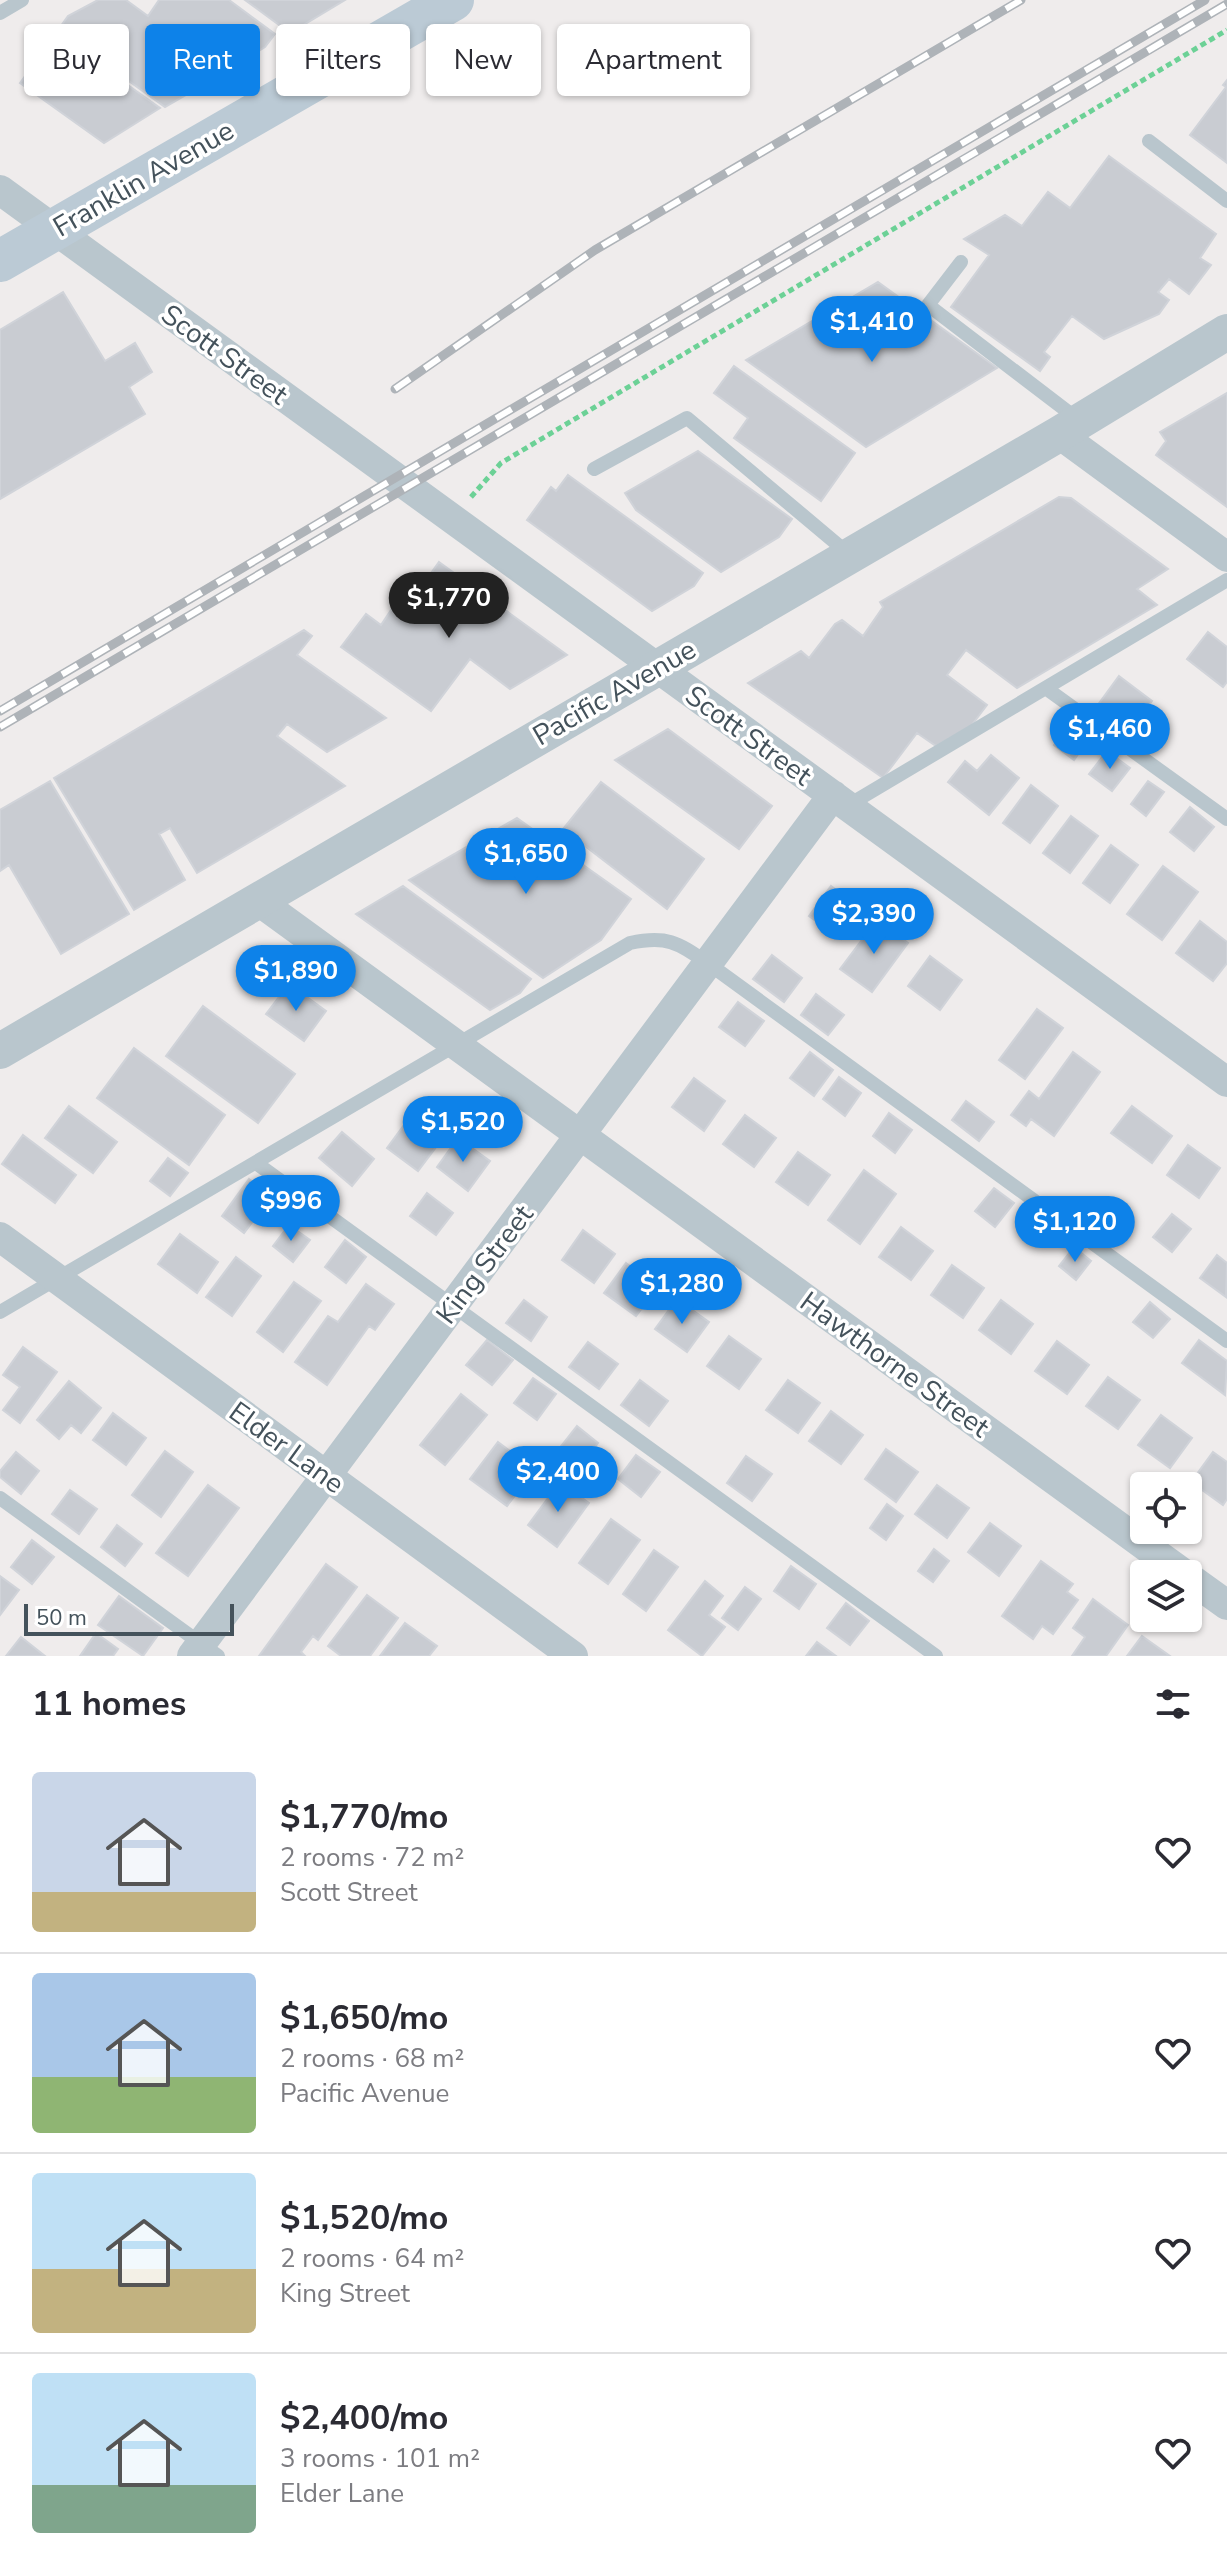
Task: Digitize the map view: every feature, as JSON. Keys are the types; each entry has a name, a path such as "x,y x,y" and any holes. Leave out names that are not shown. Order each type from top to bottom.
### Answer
{"main road":[{"name":"Franklin Avenue","path":"0,261 453,0"}],"street":[{"name":"Scott Street","path":"0,190 1227,1082"},
{"name":"Pacific Avenue","path":"0,1051 1070,428 1227,332"},
{"path":"1070,428 1227,557"},
{"name":"King Street","path":"204,1652 325,1475 709,964 840,801"},
{"name":"Hawthorne Street","path":"257,900 1164,1560"},
{"name":"Elder Lane","path":"0,1237 573,1656"},
{"name":"Hawthorne Street","path":"1202,1587 1227,1605"}],"lane":[{"path":"0,13 22,0"},
{"path":"1149,141 1227,201"},
{"path":"961,262 928,305 1070,428"},
{"path":"594,469 687,418 850,555"},
{"path":"840,801 1047,689 1227,580"},
{"path":"1047,689 1227,819"},
{"path":"0,1312 630,943 664,939 678,943 709,964 1227,1341"},
{"path":"256,1163 936,1656"},
{"path":"0,1498 204,1652"}],"path":[{"path":"452,519 501,463 1227,30"}],"building":[{"path":"98,0 126,0 148,16 159,0 229,0 275,34 260,50 260,24 145,24 145,93 129,81 129,24 62,24 68,16"},
{"path":"245,0 345,0 305,24 278,24"},
{"path":"1227,80 1227,163 1190,135 1226,87 1223,85"},
{"path":"129,86 160,108 104,143 38,96 129,96"},
{"path":"150,96 184,96 165,107"},
{"path":"1109,156 1216,234 1200,258 1211,265 1189,294 1169,279 1158,292 1169,300 1159,314 1104,339 1072,316 1044,352 1050,357 1040,371 951,307 989,255 964,239 1005,215 1022,226 1048,192 1070,208"},
{"path":"878,282 997,368 866,447 746,360"},
{"path":"63,292 105,361 135,343 152,372 129,387 145,414 0,499 0,330"},
{"path":"734,366 855,453 821,501 734,438 748,418 714,393"},
{"path":"1227,393 1227,507 1156,455 1166,441 1160,432"},
{"path":"698,451 792,519 779,537 721,572 636,510 625,493"},
{"path":"568,475 703,573 694,586 652,611 527,520 551,487 556,491"},
{"path":"1059,497 1071,498 1168,569 1137,589 1157,605 1017,688 966,650 947,675 987,705 971,726 936,746 917,733 883,778 748,683 801,651 809,658 835,624 842,620 863,636 883,607 880,602"},
{"path":"439,562 567,655 510,689 470,659 431,711 341,647 366,614 381,625 395,604 404,611"},
{"path":"304,630 312,636 297,655 386,718 327,752 287,724 277,736 345,786 197,873 170,828 159,834 185,880 134,910 54,778"},
{"path":"1208,632 1227,647 1227,682 1223,687 1187,659"},
{"path":"1119,676 1152,701 1130,730 1097,706"},
{"path":"1070,723 1090,737 1074,760 1054,745"},
{"path":"668,729 772,806 739,849 615,760"},
{"path":"1107,751 1130,768 1112,791 1089,774"},
{"path":"991,755 1019,778 989,815 948,782 965,761 977,771"},
{"path":"50,781 129,914 61,954 9,865 0,871 0,810"},
{"path":"1148,781 1164,792 1146,816 1131,804"},
{"path":"601,782 704,859 667,909 563,829"},
{"path":"1031,785 1058,806 1030,843 1003,823"},
{"path":"1190,807 1214,827 1194,851 1170,832"},
{"path":"1071,816 1098,836 1070,873 1043,853"},
{"path":"517,818 631,899 601,940 543,978 409,880"},
{"path":"1111,845 1138,865 1110,903 1083,883"},
{"path":"1163,866 1198,892 1162,940 1127,914"},
{"path":"403,886 531,979 520,993 490,1010 356,914"},
{"path":"831,886 863,910 841,939 809,916"},
{"path":"877,920 908,943 872,992 840,969"},
{"path":"1200,921 1227,942 1227,963 1213,981 1176,953"},
{"path":"772,955 802,978 784,1002 753,979"},
{"path":"930,956 962,980 940,1010 908,986"},
{"path":"289,984 326,1011 304,1041 266,1014"},
{"path":"816,994 844,1015 828,1035 801,1015"},
{"path":"738,1002 764,1021 745,1046 719,1027"},
{"path":"203,1006 295,1074 258,1123 166,1056"},
{"path":"1037,1009 1063,1028 1025,1079 999,1060"},
{"path":"134,1048 225,1115 189,1165 97,1098"},
{"path":"810,1052 833,1070 814,1096 790,1078"},
{"path":"1073,1052 1100,1072 1054,1136 1031,1119 1026,1126 1011,1115 1029,1091 1039,1099"},
{"path":"839,1077 861,1093 845,1116 823,1099"},
{"path":"694,1078 725,1101 704,1131 672,1107"},
{"path":"966,1101 994,1122 979,1141 952,1120"},
{"path":"69,1106 117,1142 93,1173 45,1138"},
{"path":"418,1106 449,1130 418,1171 387,1148"},
{"path":"1132,1106 1172,1136 1152,1163 1111,1133"},
{"path":"889,1113 912,1130 895,1153 873,1136"},
{"path":"745,1115 776,1138 754,1167 723,1144"},
{"path":"342,1132 374,1159 352,1186 319,1158"},
{"path":"23,1135 76,1175 55,1203 2,1164"},
{"path":"458,1138 490,1161 468,1191 437,1167"},
{"path":"1188,1145 1220,1168 1199,1198 1167,1175"},
{"path":"798,1152 830,1175 808,1205 776,1182"},
{"path":"168,1158 188,1173 170,1196 150,1181"},
{"path":"864,1170 896,1194 860,1244 828,1220"},
{"path":"249,1179 272,1196 244,1233 222,1216"},
{"path":"994,1188 1014,1203 995,1227 975,1211"},
{"path":"427,1193 453,1213 436,1235 410,1216"},
{"path":"1172,1214 1191,1229 1172,1252 1153,1237"},
{"path":"289,1225 310,1240 293,1262 273,1246"},
{"path":"901,1227 933,1251 911,1280 879,1257"},
{"path":"583,1230 615,1254 594,1283 562,1260"},
{"path":"180,1234 218,1262 197,1293 158,1264"},
{"path":"345,1240 366,1257 346,1283 325,1267"},
{"path":"1074,1247 1091,1261 1076,1280 1059,1266"},
{"path":"1217,1255 1227,1263 1226,1297 1200,1278"},
{"path":"236,1257 261,1276 232,1316 206,1297"},
{"path":"626,1263 658,1287 636,1316 604,1293"},
{"path":"952,1265 984,1288 963,1318 931,1295"},
{"path":"294,1282 321,1301 283,1352 257,1332"},
{"path":"366,1284 394,1304 375,1330 369,1326 327,1385 295,1362 328,1316 338,1322"},
{"path":"677,1299 709,1322 687,1352 655,1329"},
{"path":"524,1300 547,1317 531,1341 506,1323"},
{"path":"1001,1300 1033,1324 1011,1354 979,1330"},
{"path":"1150,1302 1170,1319 1153,1338 1133,1322"},
{"path":"729,1336 761,1359 739,1389 707,1366"},
{"path":"487,1340 513,1360 492,1385 466,1365"},
{"path":"1199,1340 1227,1361 1225,1395 1182,1363"},
{"path":"1057,1341 1089,1365 1067,1394 1035,1371"},
{"path":"588,1342 618,1364 599,1389 569,1367"},
{"path":"23,1347 57,1372 20,1423 3,1410 20,1387 3,1375"},
{"path":"1108,1377 1140,1400 1118,1429 1086,1406"},
{"path":"533,1378 556,1394 537,1420 514,1403"},
{"path":"640,1380 668,1401 649,1426 621,1405"},
{"path":"788,1380 820,1403 798,1433 766,1410"},
{"path":"69,1381 101,1408 81,1433 71,1425 59,1439 37,1420"},
{"path":"461,1394 487,1415 445,1465 420,1445"},
{"path":"831,1411 863,1435 841,1464 809,1441"},
{"path":"113,1413 146,1438 126,1465 93,1440"},
{"path":"1161,1415 1192,1438 1170,1468 1138,1445"},
{"path":"577,1426 598,1443 579,1467 558,1450"},
{"path":"498,1442 510,1451 505,1457 530,1476 507,1506 470,1479"},
{"path":"886,1449 918,1472 896,1502 865,1479"},
{"path":"165,1451 193,1472 161,1517 132,1495"},
{"path":"16,1452 39,1471 21,1494 0,1477 0,1471"},
{"path":"1213,1452 1227,1462 1227,1499 1223,1505 1202,1490 1202,1472 1198,1472"},
{"path":"636,1455 660,1472 641,1497 618,1479"},
{"path":"746,1456 772,1474 752,1501 727,1483"},
{"path":"560,1482 589,1503 557,1547 528,1525"},
{"path":"208,1485 239,1508 188,1576 156,1553"},
{"path":"937,1485 969,1508 947,1538 915,1514"},
{"path":"70,1490 97,1509 79,1534 52,1514"},
{"path":"887,1504 903,1516 886,1540 870,1528"},
{"path":"611,1519 640,1540 608,1584 579,1563"},
{"path":"990,1523 1021,1546 999,1576 968,1552"},
{"path":"117,1525 142,1544 125,1566 101,1547"},
{"path":"32,1540 54,1557 32,1584 11,1567"},
{"path":"934,1549 949,1561 933,1582 918,1571"},
{"path":"654,1550 678,1567 646,1611 623,1594"},
{"path":"1041,1561 1073,1584 1067,1592 1078,1600 1053,1634 1042,1626 1033,1639 1002,1616"},
{"path":"326,1564 357,1587 318,1640 313,1636 301,1652 305,1656 259,1656"},
{"path":"791,1566 816,1584 799,1609 774,1591"},
{"path":"0,1576 19,1590 0,1615"},
{"path":"705,1581 723,1596 709,1615 725,1627 702,1656 668,1630"},
{"path":"745,1587 761,1599 738,1630 722,1618"},
{"path":"367,1595 398,1618 370,1656 341,1656 328,1646"},
{"path":"119,1596 163,1628 143,1656 98,1625"},
{"path":"1093,1599 1128,1625 1106,1656 1072,1656 1085,1637 1073,1628"},
{"path":"846,1603 869,1621 850,1645 827,1628"},
{"path":"405,1623 437,1646 429,1656 380,1656"},
{"path":"96,1633 118,1649 113,1656 80,1656"},
{"path":"1142,1636 1170,1656 1127,1656"},
{"path":"21,1637 45,1656 6,1656"},
{"path":"817,1642 836,1656 806,1656"}],"railway":[{"path":"395,389 595,250 1021,0"},
{"path":"0,711 1205,0"},
{"path":"0,727 1227,4"}]}
